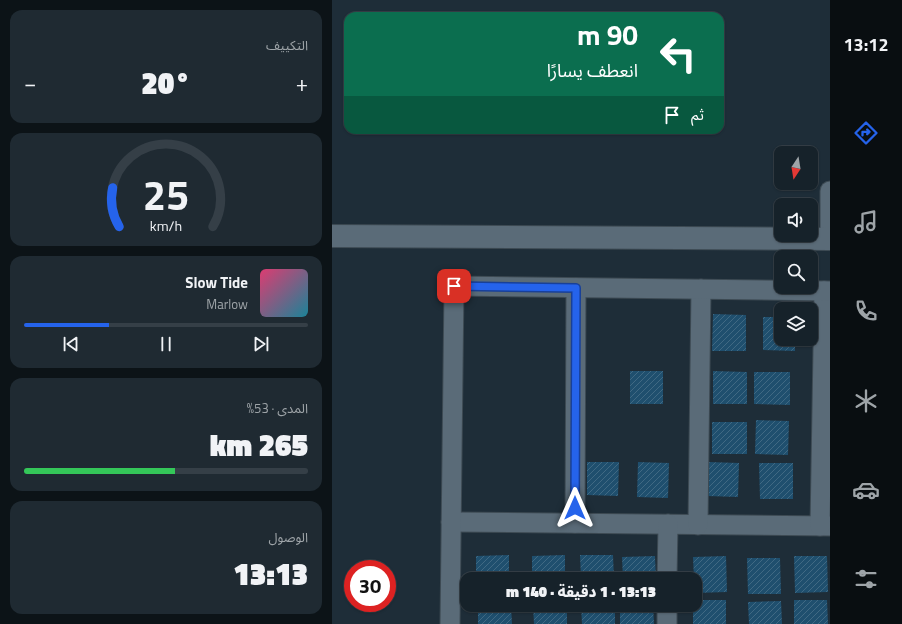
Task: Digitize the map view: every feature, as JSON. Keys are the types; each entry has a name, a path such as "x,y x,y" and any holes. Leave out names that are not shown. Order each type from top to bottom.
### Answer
{"street":[{"path":"332,236 830,239 830,190"},
{"path":"450,624 451,522 454,286 827,291 825,526 451,522"},
{"path":"575,523 576,288"},
{"path":"698,525 701,289"},
{"path":"667,572 668,524"},
{"path":"667,612 667,624"}],"building":[{"path":"713,314 746,315 746,351 712,351"},
{"path":"763,317 774,317 774,346 795,346 795,351 763,350"},
{"path":"630,371 663,371 663,404 630,404"},
{"path":"713,371 747,372 747,404 713,404"},
{"path":"754,372 790,372 790,405 754,404"},
{"path":"756,420 789,421 788,455 755,454"},
{"path":"712,422 747,422 747,454 712,454"},
{"path":"587,462 619,462 618,496 587,495"},
{"path":"638,462 669,463 668,498 637,497"},
{"path":"708,462 739,463 738,497 707,496"},
{"path":"759,463 793,463 793,499 760,499"},
{"path":"509,555 509,572 476,572 476,556"},
{"path":"565,555 565,572 532,572 532,556"},
{"path":"580,555 613,555 614,572 581,572"},
{"path":"655,556 656,572 623,572 622,557"},
{"path":"726,556 727,592 702,593 702,572 694,572 693,557"},
{"path":"794,556 827,556 828,592 795,593"},
{"path":"747,558 780,558 781,594 748,594"},
{"path":"702,600 726,600 726,624 693,624 693,612 702,612"},
{"path":"794,600 827,600 828,624 794,624"},
{"path":"781,601 782,624 749,624 748,602"},
{"path":"478,612 511,612 512,624 478,624"},
{"path":"533,612 567,612 567,624 534,624"},
{"path":"581,612 615,612 615,624 582,624"},
{"path":"620,612 653,612 654,624 620,624"}],"route":[{"path":"454,286 576,288 575,508"}]}
